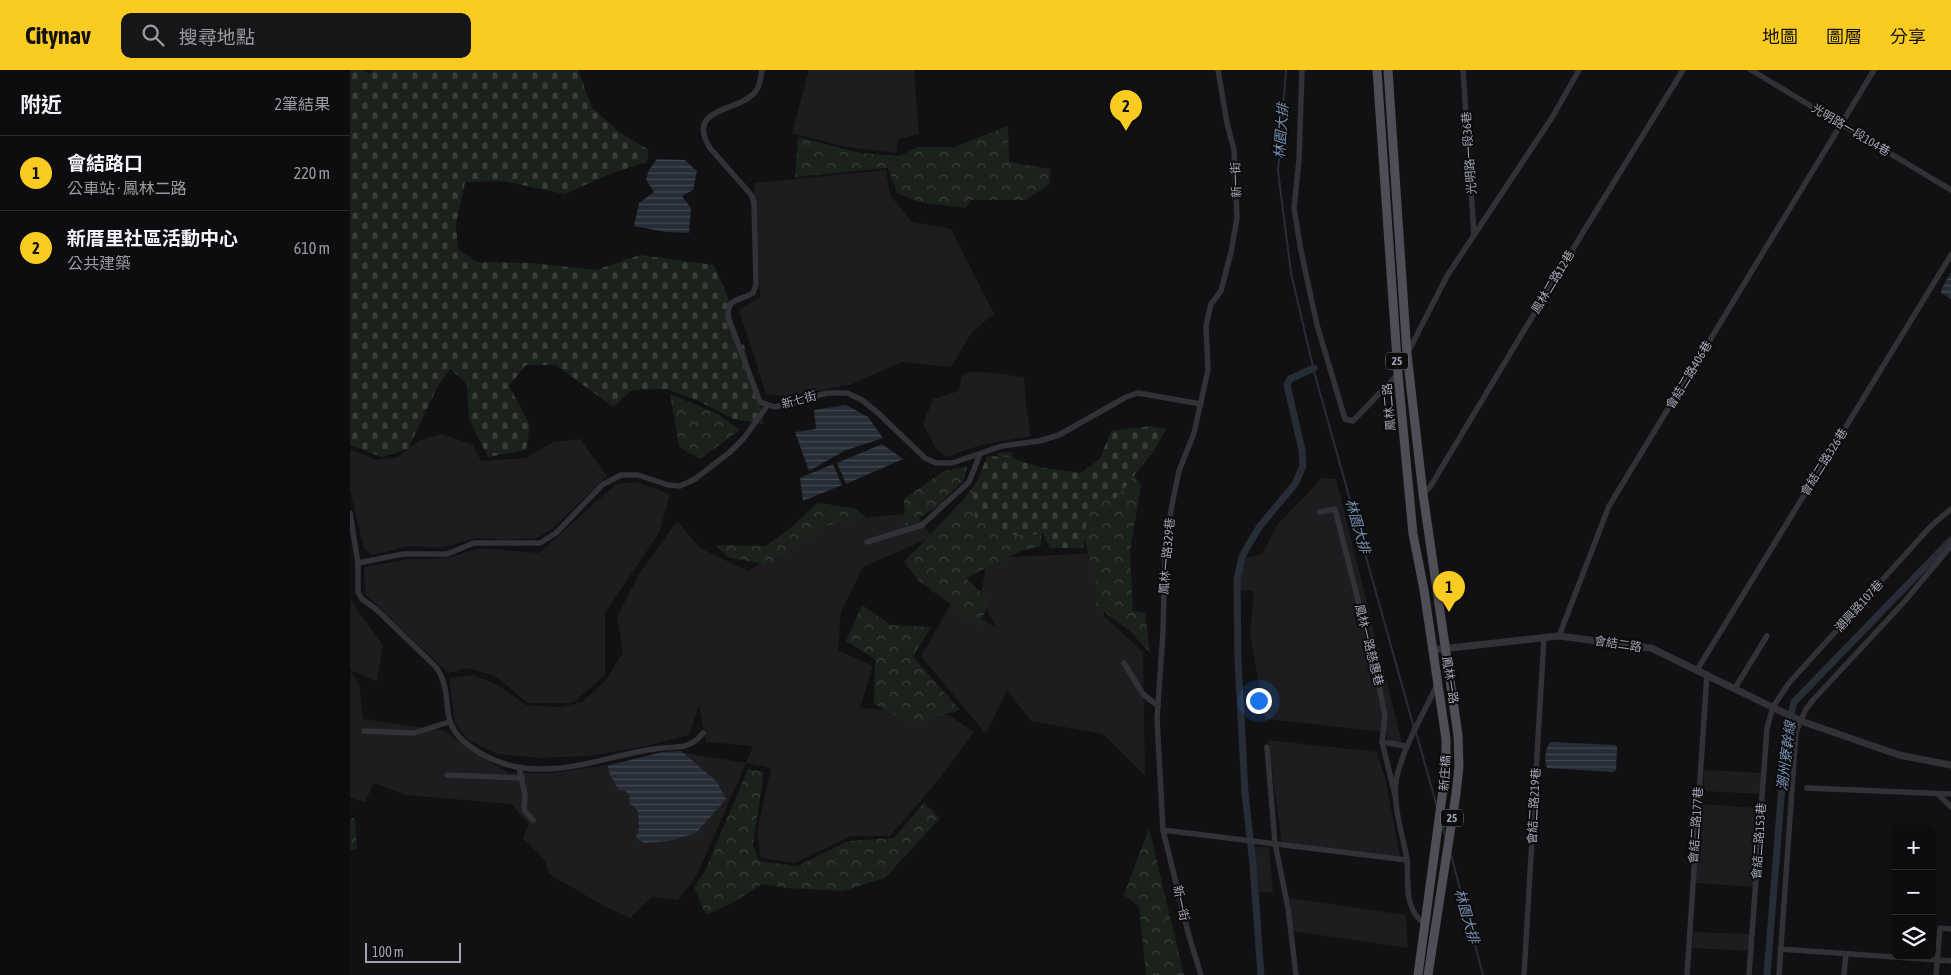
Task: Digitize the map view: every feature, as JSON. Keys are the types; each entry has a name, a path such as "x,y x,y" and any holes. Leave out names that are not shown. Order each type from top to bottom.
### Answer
{"main road":[{"name":"鳳林二路","path":"1377,70 1398,374 1413,534 1432,650"},
{"name":"鳳林二路","path":"1388,70 1407,354 1424,494 1447,648"},
{"name":"鳳林一路","path":"1447,648 1455,710"},
{"name":"鳳林一路","path":"1432,650 1442,715"},
{"name":"新庄橋","path":"1430,925 1456,794 1459,766 1455,710"},
{"name":"新庄橋","path":"1430,925 1446,767 1446,739 1442,715"},
{"name":"25","path":"1418,975 1430,925"},
{"name":"25","path":"1428,975 1430,925"}],"street":[{"name":"新七街","path":"762,70 755,93 749,98 711,115 706,120 704,131 705,141 752,196 754,203 756,285 753,294 735,300 729,306 728,317 756,396 760,402 767,406 775,407 827,393 847,394 862,400 925,458 936,463 952,463 1002,446 1039,441 1059,435 1126,397 1138,393 1201,404"},
{"name":"新一街","path":"1218,70 1227,123 1234,150 1237,218 1221,291"},
{"path":"1302,70 1299,160 1294,208 1316,325 1345,419 1353,421 1398,374"},
{"name":"光明路一段36巷","path":"1463,70 1474,235"},
{"path":"1407,354 1447,276 1553,116 1579,70"},
{"name":"鳳林二路12巷","path":"1424,494 1683,70"},
{"name":"光明路一段104巷","path":"1751,70 1951,190"},
{"name":"會結二路406巷","path":"1559,636 1609,506 1874,70"},
{"name":"會結二路326巷","path":"1696,670 1951,255"},
{"name":"鳳林一路329巷","path":"1163,830 1157,719 1163,632 1165,549 1179,471 1194,433 1208,370 1206,326 1211,304 1221,291"},
{"path":"358,563 403,554 447,554 474,543 540,543 556,533 602,485 621,475 638,474 668,485 680,486 695,479 730,452 744,438 767,406"},
{"path":"867,542 922,525 969,482 980,454"},
{"name":"鳳林一路慈惠巷","path":"1319,512 1335,509 1377,675 1385,716 1382,742 1396,798"},
{"name":"潮興路107巷","path":"1774,708 1789,683 1805,664 1861,605 1931,526 1951,510"},
{"path":"350,513 358,563 358,592 362,599 377,610 425,656 442,676 446,687 449,722 456,734 471,748 506,765 542,770 587,764 654,749 684,746 696,741 703,732"},
{"path":"1779,975 1796,732 1800,720 1813,700 1904,602 1951,546"},
{"name":"會結二路","path":"1432,650 1559,636 1651,648 1800,720"},
{"path":"1735,688 1767,636"},
{"name":"會結二路219巷","path":"1524,975 1544,637"},
{"path":"1124,663 1143,694 1158,706"},
{"name":"會結二路177巷","path":"1687,975 1707,674"},
{"path":"1430,925 1420,921 1414,913 1409,898 1407,860 1396,798 1397,779 1406,746 1438,685"},
{"name":"會結二路153巷","path":"1750,975 1767,728 1774,708"},
{"path":"1800,720 1899,755 1951,765"},
{"path":"364,731 414,733 449,722"},
{"path":"1382,742 1406,746"},
{"path":"1267,746 1276,843 1288,908 1296,975"},
{"path":"519,767 525,795 524,810 533,820"},
{"path":"447,775 522,778"},
{"path":"1806,788 1951,794"},
{"path":"1938,794 1951,807"},
{"path":"1163,830 1407,860"},
{"name":"新一街","path":"1163,830 1200,975"},
{"path":"1936,975 1940,928 1951,929"},
{"path":"1780,949 1951,961"},
{"path":"1844,975 1846,954"}],"shaded area":[{"path":"809,70 914,70 919,134 898,139 896,153 845,147 792,133"},
{"path":"657,159 685,160 697,171 693,190 682,196 691,208 689,233 666,232 634,226 639,203 654,192 646,179 649,170"},
{"path":"886,170 890,195 912,222 951,229 994,314 972,332 951,367 902,362 850,385 786,396 766,394 739,310 760,297 754,183"},
{"path":"1951,272 1951,299 1941,293 1941,290"},
{"path":"968,372 1024,377 1031,436 981,445 947,457 936,449 923,424 933,399 959,391 961,377"},
{"path":"846,405 868,417 883,438 844,451 809,471 795,432 816,429 814,410"},
{"path":"442,434 473,445 481,461 526,458 553,442 580,439 607,476 553,528 538,538 506,540 478,538 440,548 409,546 373,555 364,549 350,489 350,449 376,460 398,457 420,440"},
{"path":"882,444 903,459 846,484 837,463"},
{"path":"833,464 842,485 803,501 800,478"},
{"path":"1322,478 1336,479 1402,743 1389,744 1385,732 1265,719 1250,634 1254,591 1235,589 1239,560 1262,554 1277,525"},
{"path":"636,482 670,494 659,533 605,613 605,675 573,703 528,703 495,676 467,668 448,673 365,594 364,567 409,559 448,558 480,548 539,553 616,484"},
{"path":"916,513 932,537 863,567 841,612 838,650 873,666 860,708 949,715 974,732 941,777 890,836 851,836 795,863 761,858 757,832 771,768 746,763 753,746 706,742 699,706 689,735 641,747 587,756 539,758 497,754 468,740 455,724 449,678 473,675 498,685 526,705 560,707 582,702 606,680 623,652 617,617 639,574 677,521 700,548 748,571 826,521"},
{"path":"1097,553 1104,616 1143,652 1145,776 1103,734 1031,721 1007,690 986,734 921,656 952,602 997,628 980,597 988,558"},
{"path":"350,597 383,645 377,681 350,670"},
{"path":"350,671 359,684 363,719 445,731 483,758 510,773 552,773 606,765 655,754 685,753 746,763 697,875 678,900 652,897 630,918 606,907 549,874 545,860 523,838 529,824 511,804 406,795 374,783 365,802 350,798"},
{"path":"1268,740 1377,752 1386,782 1401,861 1282,844"},
{"path":"1551,742 1615,745 1617,747 1616,770 1613,772 1547,768 1547,747"},
{"path":"681,751 717,782 726,799 696,833 669,841 644,843 636,838 639,828 638,811 629,803 630,796 625,791 619,790 610,775 608,766 662,752"},
{"path":"1704,770 1762,773 1761,794 1703,791"},
{"path":"1701,804 1756,808 1754,833 1758,834 1754,887 1695,883"},
{"path":"1249,846 1269,847 1273,892 1252,893"},
{"path":"1290,898 1406,915 1408,948 1292,931"},
{"path":"1693,932 1750,934 1749,951 1692,948"}],"green space":[{"path":"350,70 364,70 369,74 373,70 578,70 592,108 621,133 649,150 647,162 613,173 564,194 503,181 465,182 456,225 458,249 477,262 532,263 596,270 640,255 714,265 731,305 733,339 744,345 752,375 759,390 763,424 733,419 699,401 666,389 632,390 613,407 556,365 526,365 509,386 530,425 526,450 488,457 469,419 467,384 450,369 437,388 408,449 382,457 350,445"},
{"path":"1008,126 1009,162 1051,169 1049,184 1026,200 970,200 966,208 919,202 897,193 888,168 795,177 798,137 861,153 899,156 918,147 955,147"},
{"path":"670,394 718,414 740,430 700,459 679,447"},
{"path":"1150,426 1166,429 1154,451 1116,498 1089,502 1083,548 1050,548 1043,534 1009,535 975,517 973,493 987,456 1008,457 1043,468 1081,473 1100,459 1111,431"},
{"path":"1012,452 1018,484 1041,520 1041,546 1021,551 966,578 990,601 979,625 919,581 904,562 963,500 998,453"},
{"path":"1127,463 1141,486 1130,550 1133,611 1145,613 1150,653 1130,631 1096,606 1097,584 1077,513"},
{"path":"967,466 964,480 938,506 905,526 904,499 944,471"},
{"path":"817,503 855,508 866,517 829,525 766,565 728,557 715,545 766,546 794,525"},
{"path":"862,605 891,625 931,627 913,657 960,710 911,724 874,704 875,659 846,641"},
{"path":"748,769 764,772 753,845 759,861 798,866 848,841 894,838 924,803 940,818 885,878 843,891 787,888 762,884 734,902 706,915 694,887 704,873"},
{"path":"350,818 355,818 357,849 350,850"},
{"path":"1149,828 1184,975 1146,975 1139,906 1122,894 1125,892"}],"waterway":[{"name":"林園大排","path":"1286,70 1278,171 1291,273 1315,375 1414,728"},
{"path":"1261,975 1253,865 1245,793 1238,660 1237,580 1242,557 1249,544 1260,526 1295,484 1303,466 1302,450 1287,385 1290,379 1314,368"},
{"name":"潮州寮幹線","path":"1767,975 1786,735 1794,702 1951,540"},
{"name":"林園大排","path":"1416,732 1437,807"},
{"name":"林園大排","path":"1442,823 1445,836"},
{"name":"林園大排","path":"1451,855 1483,975"}],"place":[{"name":"新厝里社區活動中心","path":"1126,131"},
{"name":"會結路口","path":"1449,612"}]}
